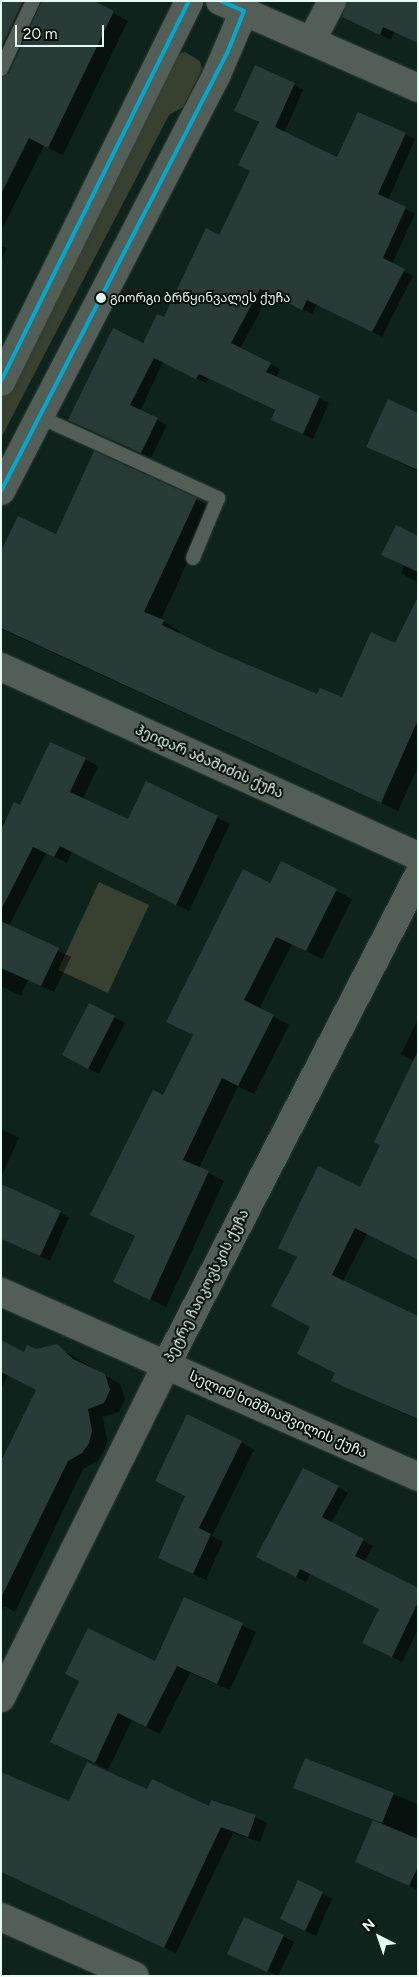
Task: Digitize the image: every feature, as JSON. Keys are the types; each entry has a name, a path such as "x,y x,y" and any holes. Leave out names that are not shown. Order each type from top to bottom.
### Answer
{"street":[{"path":"1,382 189,1"},
{"path":"312,40 332,1"},
{"path":"1,490 221,66 232,6 418,88"},
{"name":"ჰეიდარ აბაშიძის ქუჩა","path":"1,667 418,856"},
{"name":"პეტრე ჩაიკოვსკის ქუჩა","path":"1,1698 166,1365 418,876"},
{"name":"სელიმ ხიმშიაშვილის ქუჩა","path":"1,1292 418,1477"},
{"path":"1,1917 135,1976"}],"lane":[{"path":"1,69 33,1"},
{"path":"40,417 218,498 193,558"}],"green space":[{"path":"185,52 200,61 202,69 183,107 169,115 1,438 1,400 175,55"},
{"path":"99,882 149,905 108,993 58,970"}],"building":[{"path":"1,1 23,1 1,48"},
{"path":"42,1 94,1 114,11 48,148 29,138 1,194 1,78 9,73"},
{"path":"347,1 418,1 418,43 383,27 380,35 342,17"},
{"path":"255,65 295,83 275,127 337,157 358,112 406,133 378,194 406,207 383,258 405,269 372,332 307,300 302,310 260,289 231,343 271,363 266,372 320,396 303,434 271,420 275,410 199,374 196,379 154,358 130,405 158,418 141,453 68,420 113,328 143,343 157,314 164,317 206,228 219,235 250,171 238,165 259,122 234,111"},
{"path":"388,399 418,413 418,470 366,447"},
{"path":"94,451 197,498 144,612 164,620 162,625 218,652 317,694 320,688 342,697 371,632 395,643 418,597 418,720 381,803 1,628 1,551 18,516 56,534"},
{"path":"396,525 418,536 418,572 381,555"},
{"path":"50,742 86,758 70,792 128,819 146,781 218,816 176,905 60,846 54,857 33,847 1,910 1,830 14,802 20,805"},
{"path":"281,861 337,889 306,951 276,937 244,1000 274,1015 238,1086 222,1078 183,1160 209,1171 150,1300 113,1282 135,1236 90,1215 153,1090 163,1095 193,1035 166,1022 243,869 270,883"},
{"path":"1,921 59,948 41,986 1,968"},
{"path":"89,1003 115,1016 88,1069 62,1055"},
{"path":"418,1051 418,1260 355,1228 332,1275 418,1316 418,1419 331,1381 335,1373 297,1354 310,1327 271,1306 297,1257 278,1248 318,1166 360,1187 380,1145 374,1142"},
{"path":"1,1184 61,1211 40,1256 1,1239"},
{"path":"1,1340 24,1352 27,1345 36,1349 57,1344 73,1359 105,1374 110,1390 104,1403 88,1409 92,1431 89,1443 82,1453 68,1461 1,1598 1,1461 36,1390 1,1372"},
{"path":"187,1414 242,1441 199,1528 211,1534 193,1574 158,1558 185,1496 155,1481"},
{"path":"303,1468 339,1486 322,1517 364,1539 355,1556 418,1588 418,1602 392,1657 362,1643 379,1609 300,1569 296,1577 256,1557"},
{"path":"184,1597 243,1623 217,1684 177,1666 146,1727 118,1713 95,1763 50,1742 79,1681 65,1674 88,1628 155,1661"},
{"path":"305,1758 394,1793 382,1823 293,1788"},
{"path":"87,1762 147,1789 152,1779 209,1806 211,1800 256,1815 248,1837 221,1827 164,1948 1,1872 1,1772 69,1801"},
{"path":"373,1820 418,1839 418,1867 409,1886 355,1862"},
{"path":"298,1880 323,1892 305,1931 280,1919"},
{"path":"244,1917 284,1935 267,1972 227,1954"}],"transit line":[{"path":"1,381 189,1"},
{"path":"1,491 228,51 244,11 221,1"}],"place":[{"name":"გიორგი ბრწყინვალეს ქუჩა","path":"101,298"}]}
